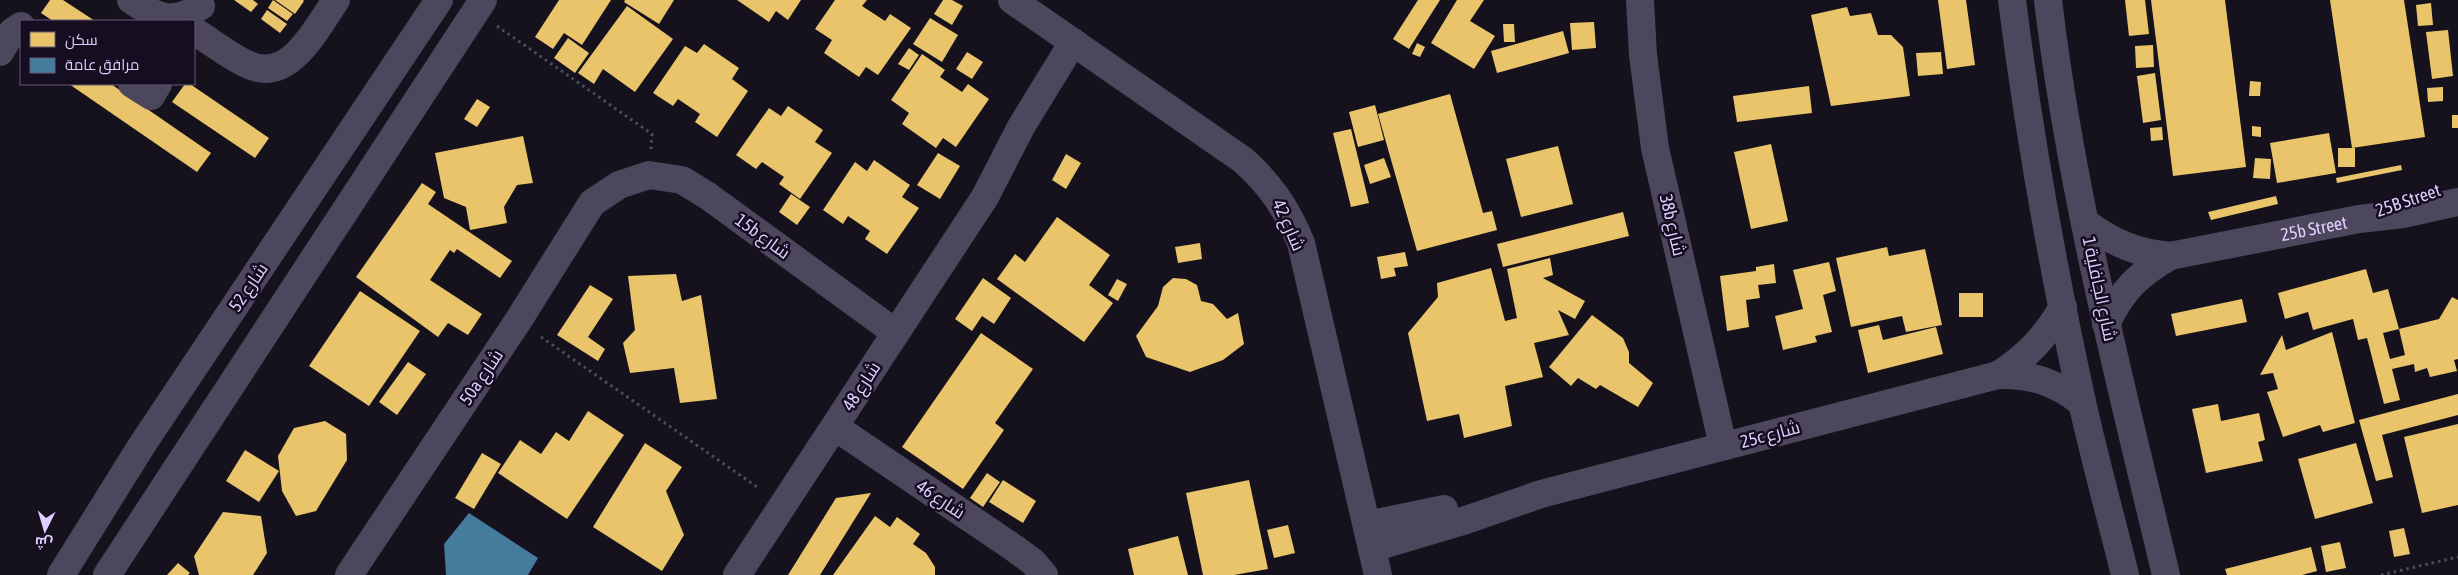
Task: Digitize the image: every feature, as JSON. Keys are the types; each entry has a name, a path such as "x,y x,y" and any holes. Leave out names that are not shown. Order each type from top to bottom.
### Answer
{"street":[{"path":"131,0 150,13 172,18 187,14 198,14 251,67 266,69 281,66 294,58 336,0"},
{"name":"شارع 52","path":"61,575 142,445 439,0"},
{"name":"شارع 42","path":"1012,0 1243,160 1272,189 1284,206 1301,243 1378,575"},
{"name":"38b شارع","path":"1640,0 1643,55 1655,148 1724,446"},
{"path":"2012,0 2030,125 2063,307 2082,403 2125,575"},
{"name":"شارع الجافلية 1","path":"2048,0 2067,128 2106,324 2166,575"},
{"path":"107,575 480,6"},
{"path":"0,52 12,32 20,27"},
{"name":"شارع 48","path":"738,575 985,197 1021,127 1081,48"},
{"path":"134,85 152,96 158,85"},
{"name":"15b شارع","path":"619,185 649,175 682,180 708,196 896,333"},
{"name":"25B Street","path":"2359,219 2399,200 2458,184"},
{"name":"50a شارع","path":"349,575 518,321 592,203 619,185"},
{"name":"25b Street","path":"2086,224 2105,237 2125,247 2147,254 2170,256 2359,219 2396,215 2458,202"},
{"name":"25b Street","path":"2106,324 2116,303 2130,284 2148,268 2170,256"},
{"name":"25c شارع","path":"1998,375 2029,353 2048,331 2063,307"},
{"name":"25c شارع","path":"1370,536 1478,502 1541,494 1998,375 2016,374 2052,383 2082,403"},
{"name":"شارع 46","path":"835,427 1014,548 1033,562 1044,575"}],"path":[{"path":"480,6 652,134 649,175"},
{"path":"518,321 783,505"},
{"path":"2381,575 2458,557"}],"building: سكن":[{"path":"50,0 63,0 93,20 52,20 41,13"},
{"path":"234,0 253,0 258,4 251,12"},
{"path":"273,0 293,14 287,21 268,8"},
{"path":"275,0 303,0 304,1 295,14"},
{"path":"559,0 611,0 582,45 564,33 553,49 535,37"},
{"path":"625,0 674,0 659,24 624,2"},
{"path":"737,0 801,0 788,20 776,11 769,22"},
{"path":"835,0 867,0 862,6 885,21 890,14 911,28 878,75 866,67 859,77 824,53 832,40 815,29"},
{"path":"943,0 952,0 963,6 952,25 934,14"},
{"path":"1418,0 1440,0 1409,49 1393,39"},
{"path":"1457,0 1484,0 1470,21 1495,36 1474,69 1431,43"},
{"path":"1938,0 1966,0 1975,65 1947,69"},
{"path":"2125,0 2145,0 2149,34 2129,36"},
{"path":"2151,0 2225,0 2246,167 2173,176"},
{"path":"2330,0 2404,0 2425,137 2352,148"},
{"path":"2431,3 2433,25 2418,26 2416,5"},
{"path":"627,6 673,39 635,92 603,69 594,84 578,73"},
{"path":"1847,7 1850,16 1871,13 1878,35 1891,35 1903,47 1910,96 1831,106 1811,15"},
{"path":"267,10 287,24 280,33 261,19"},
{"path":"930,18 958,35 942,62 913,44"},
{"path":"1594,22 1596,48 1572,50 1570,23"},
{"path":"1503,24 1514,24 1515,42 1504,42"},
{"path":"2448,30 2453,76 2432,79 2426,32"},
{"path":"1563,31 1569,53 1497,73 1491,51"},
{"path":"568,38 589,53 575,73 554,58"},
{"path":"1417,43 1425,47 1420,57 1412,54"},
{"path":"704,44 739,68 732,79 748,91 717,137 695,122 700,114 678,99 673,106 653,93 685,46 697,53"},
{"path":"2153,45 2154,67 2136,68 2135,46"},
{"path":"909,48 919,55 909,70 898,64"},
{"path":"967,52 983,62 972,79 956,69"},
{"path":"1941,52 1943,74 1918,76 1916,53"},
{"path":"922,54 945,70 940,77 962,92 968,84 989,99 956,147 943,138 936,148 902,124 909,113 891,100"},
{"path":"2155,73 2161,120 2143,123 2137,76"},
{"path":"2250,81 2261,82 2260,96 2249,96"},
{"path":"70,85 112,85 211,153 197,172"},
{"path":"184,85 191,85 269,138 255,158 172,102"},
{"path":"1809,86 1812,113 1737,122 1733,96"},
{"path":"2443,87 2443,101 2428,102 2427,88"},
{"path":"1450,94 1483,213 1492,211 1497,230 1417,251 1378,114"},
{"path":"477,99 490,107 477,127 464,119"},
{"path":"1375,105 1384,140 1358,147 1349,112"},
{"path":"788,106 823,130 815,142 832,153 800,199 779,184 784,177 762,162 756,169 736,155 769,108 781,116"},
{"path":"2452,115 2458,115 2458,128 2452,128"},
{"path":"2252,126 2261,127 2261,137 2252,136"},
{"path":"2162,127 2163,140 2151,141 2150,128"},
{"path":"1351,129 1369,203 1351,207 1333,133"},
{"path":"2329,133 2336,173 2277,183 2270,143"},
{"path":"523,136 533,183 517,185 504,207 507,223 470,230 466,207 444,198 435,153"},
{"path":"1771,144 1788,221 1751,229 1734,152"},
{"path":"1558,146 1573,204 1521,217 1506,159"},
{"path":"2338,148 2355,148 2355,167 2338,167"},
{"path":"938,153 960,166 940,199 917,185"},
{"path":"1066,154 1081,163 1066,189 1052,180"},
{"path":"1384,158 1391,177 1370,184 1364,165"},
{"path":"2255,158 2271,159 2270,179 2253,178"},
{"path":"874,160 910,185 902,197 919,208 887,254 865,239 870,231 848,216 843,224 823,210 855,162 867,171"},
{"path":"2401,165 2402,170 2337,183 2336,178"},
{"path":"422,183 436,192 428,204 512,261 500,278 457,249 454,253 450,250 430,280 482,314 468,335 448,323 438,337 356,277"},
{"path":"791,194 810,207 797,225 779,212"},
{"path":"2276,196 2278,204 2211,220 2208,212"},
{"path":"1623,212 1629,236 1503,267 1497,244"},
{"path":"1057,217 1110,255 1089,285 1113,303 1084,342 997,279 1015,254 1025,262"},
{"path":"1200,243 1202,259 1178,263 1175,247"},
{"path":"1887,247 1889,256 1925,249 1942,325 1906,332 1902,316 1851,327 1836,258"},
{"path":"1405,252 1408,266 1394,268 1396,276 1381,279 1377,257"},
{"path":"1550,258 1553,275 1543,278 1585,301 1575,319 1558,310 1569,335 1534,343 1543,377 1505,386 1512,426 1464,438 1459,414 1427,421 1408,333 1438,297 1437,283 1491,268 1505,321 1517,318 1507,269"},
{"path":"1829,262 1836,291 1823,295 1832,332 1815,336 1817,342 1783,350 1775,316 1803,309 1793,270"},
{"path":"1774,264 1776,283 1758,285 1760,298 1746,300 1749,327 1727,331 1720,276 1756,271 1756,267"},
{"path":"2366,269 2373,293 2388,289 2399,329 2439,319 2452,297 2458,300 2458,359 2454,360 2457,371 2430,377 2427,368 2415,372 2414,364 2392,369 2400,400 2384,404 2367,338 2358,340 2353,319 2313,330 2308,312 2285,319 2278,293","holes":["2399,329 2405,355 2390,359 2383,333"]},
{"path":"676,274 682,301 701,295 717,399 680,403 674,368 630,373 623,343 635,330 628,276"},
{"path":"983,278 1011,298 994,324 982,316 972,331 955,319"},
{"path":"1173,278 1186,279 1197,285 1201,301 1213,304 1227,319 1238,313 1244,344 1223,360 1190,372 1146,357 1136,336 1158,306 1163,287"},
{"path":"1117,279 1127,284 1118,301 1108,295"},
{"path":"590,285 613,299 588,337 605,349 598,361 557,335"},
{"path":"360,291 420,331 369,406 309,366"},
{"path":"1959,293 1983,293 1983,317 1959,317"},
{"path":"2242,299 2247,322 2176,336 2171,314"},
{"path":"1592,315 1623,338 1629,352 1629,363 1653,383 1638,407 1600,385 1596,389 1578,378 1571,386 1549,367"},
{"path":"1879,325 1883,340 1936,327 1943,354 1868,373 1858,330"},
{"path":"2332,332 2355,423 2323,432 2320,425 2283,437 2267,392 2278,389 2273,373 2260,375 2282,335 2286,350"},
{"path":"981,333 1033,369 995,423 1004,430 963,489 902,447"},
{"path":"408,362 426,374 397,415 379,402"},
{"path":"2458,394 2458,415 2382,435 2393,477 2376,481 2359,420"},
{"path":"2218,404 2221,421 2259,413 2265,440 2258,442 2263,461 2206,473 2192,409"},
{"path":"588,411 624,435 567,519 498,473 520,440 541,454 556,432 569,441"},
{"path":"325,421 346,434 347,460 316,511 296,516 282,491 278,456 294,428"},
{"path":"2458,424 2458,505 2422,513 2404,437"},
{"path":"645,443 682,467 666,491 684,535 662,571 593,527"},
{"path":"2356,443 2373,503 2315,519 2298,459"},
{"path":"245,450 279,471 259,502 226,481"},
{"path":"482,453 501,464 474,509 455,498"},
{"path":"987,473 1000,482 983,507 970,498"},
{"path":"1003,480 1036,501 1023,523 989,502"},
{"path":"1249,480 1268,569 1234,575 1203,575 1186,493"},
{"path":"871,493 820,575 788,575 836,498"},
{"path":"223,512 261,516 267,553 253,575 199,575 194,556"},
{"path":"875,516 890,527 897,517 920,534 913,544 926,553 935,567 935,575 833,575"},
{"path":"1288,525 1295,553 1274,558 1267,530"},
{"path":"2404,528 2410,554 2394,557 2389,531"},
{"path":"1178,536 1188,575 1134,575 1128,549"},
{"path":"2340,542 2346,568 2326,572 2321,546"},
{"path":"2311,547 2317,571 2302,575 2227,575 2225,569"},
{"path":"178,563 190,573 188,575 167,575"}],"building: مرافق عامة":[{"path":"469,513 538,558 528,575 446,575 444,544"}]}
